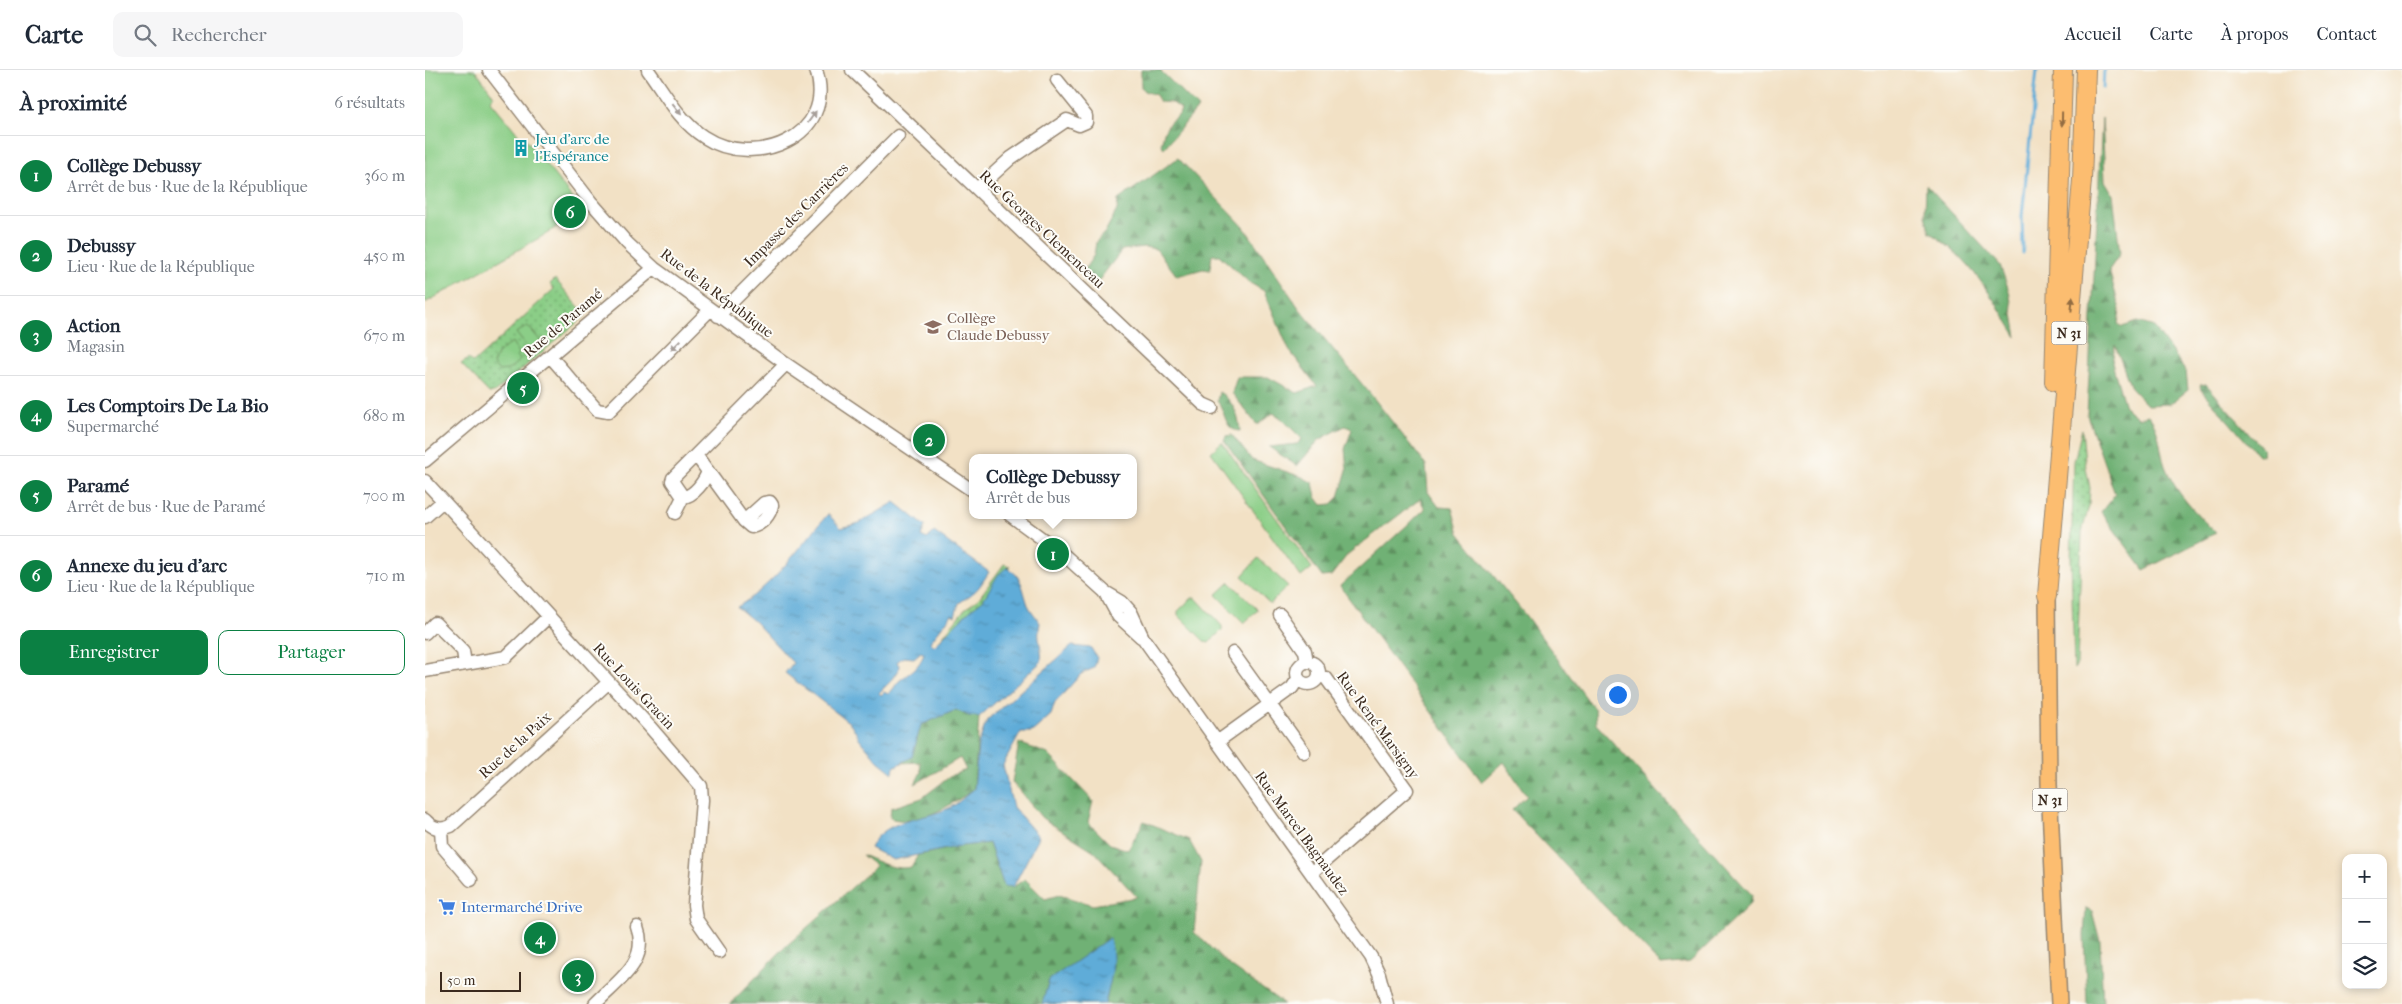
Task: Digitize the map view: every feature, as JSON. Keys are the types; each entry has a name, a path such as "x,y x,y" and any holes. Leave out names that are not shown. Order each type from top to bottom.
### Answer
{"highway":[{"name":"N 31","path":"2047,596 2063,70"},
{"name":"N 31","path":"2047,596 2084,160 2086,70"},
{"path":"2084,160 2091,70"}],"main road":[{"name":"N 31","path":"2047,596 2049,775 2059,1004"}],"street":[{"name":"Rue de la République","path":"489,70 591,202 627,243 654,268 786,364 969,488"},
{"path":"647,70 692,128 705,138 727,148 751,151 768,148 788,141 803,129 818,109 821,96 816,70"},
{"name":"Rue Georges Clemenceau","path":"852,70 1203,404 1212,408"},
{"path":"1057,80 1086,116 1086,122 1079,125 1067,120"},
{"path":"977,190 1011,158 1067,120 1074,103"},
{"name":"Impasse des Carrières","path":"550,356 597,410 608,412 898,136"},
{"name":"Rue de Paramé","path":"425,461 654,268"},
{"path":"683,497 672,481 673,478 786,364"},
{"path":"695,455 744,520"},
{"path":"683,497 688,497 705,480 708,471"},
{"name":"Rue Louis Gracin","path":"425,481 651,727 701,786 702,800 694,905 696,919 719,952"},
{"path":"675,513 683,497"},
{"path":"425,517 443,501"},
{"name":"Rue Marcel Bagnaudez","path":"1015,519 1063,554 1105,592 1122,602 1131,612 1143,638 1371,957 1379,974 1387,1004"},
{"name":"Rue René Marsigny","path":"1280,615 1305,651 1307,662 1317,666 1319,676"},
{"path":"425,671 506,657 548,617"},
{"path":"425,633 435,623 463,651 465,664"},
{"path":"1233,653 1304,752"},
{"path":"1217,742 1292,688 1298,679 1298,668 1307,662"},
{"name":"Rue René Marsigny","path":"1298,679 1308,684 1314,682 1319,676"},
{"name":"Rue René Marsigny","path":"1311,873 1407,790 1326,678 1319,676"},
{"name":"Rue de la Paix","path":"441,829 451,826 609,682"},
{"path":"425,820 430,826 441,829 442,846 471,880"},
{"path":"595,1004 633,967 641,950 641,939 637,927"}],"green space":[{"path":"425,70 475,70 494,96 490,100 523,140 526,139 581,209 548,233 425,303"},
{"path":"1141,70 1160,70 1198,108 1164,148 1161,145 1164,132 1170,122 1179,115 1181,109 1173,103 1160,102 1156,95 1144,91 1141,87"},
{"path":"2102,118 2105,181 2113,194 2120,254 2109,270 2120,310 2118,324 2122,327 2138,322 2154,327 2186,371 2188,390 2170,404 2147,405 2131,388 2115,345 2112,363 2125,407 2138,418 2148,415 2158,433 2163,460 2174,485 2216,533 2144,570 2101,512 2115,494 2087,415"},
{"path":"1178,158 1244,227 1299,308 1426,465 1428,492 1439,507 1452,508 1459,533 1526,616 1595,710 1596,724 1752,895 1751,903 1690,962 1661,965 1512,810 1527,796 1504,762 1482,782 1340,586 1425,509 1420,499 1348,554 1331,576 1322,577 1224,440 1226,436 1232,435 1252,460 1302,477 1313,483 1316,497 1322,505 1332,504 1339,497 1347,470 1345,449 1352,429 1345,426 1319,440 1297,466 1269,447 1297,444 1302,439 1281,418 1273,413 1257,425 1232,393 1237,377 1268,377 1297,393 1317,386 1289,350 1264,291 1250,283 1219,255 1212,255 1210,270 1203,269 1177,276 1156,249 1144,247 1122,250 1096,284 1091,284 1086,280 1084,270 1094,255 1096,242 1105,232 1117,210 1118,200"},
{"path":"1926,185 2000,265 2009,291 2017,337 1989,293 1969,267 1944,243 1930,233 1925,215"},
{"path":"555,279 586,315 494,393 489,393 461,364 468,359 473,363 554,289 550,284"},
{"path":"528,326 544,345 531,352 516,333"},
{"path":"512,342 519,354 517,356 520,360 508,370 499,371 493,364 497,354"},
{"path":"2206,384 2263,449 2262,455 2258,455 2201,390 2200,385"},
{"path":"1219,392 1232,404 1240,431 1231,428 1228,424 1217,401"},
{"path":"2082,429 2090,488 2089,506 2082,532 2077,664 2074,669 2071,558 2074,461"},
{"path":"1222,442 1312,568 1301,577 1211,452"},
{"path":"1258,558 1288,586 1270,604 1242,576"},
{"path":"1004,564 1010,566 1008,572 984,603 934,647 964,610 979,598"},
{"path":"1230,582 1258,610 1244,623 1216,595"},
{"path":"1192,598 1196,598 1222,626 1222,630 1209,643 1205,642 1178,615 1178,611"},
{"path":"956,710 969,716 979,717 974,789 934,813 911,820 890,818 891,808 922,798 952,775 966,770 960,758 915,784 921,772 920,762 901,763 912,757 921,725"},
{"path":"1019,743 1048,754 1093,801 1088,822 1110,844 1128,850 1144,821 1189,840 1201,862 1194,932 1229,965 1284,1004 1105,1004 1113,965 1049,980 1042,1004 730,1004 784,948 876,866 862,855 886,865 904,868 911,867 918,855 961,846 989,843 1004,886 1013,887 1025,879 1045,899 1059,895 1093,905 1137,897 1094,851 1042,818 1012,782"},
{"path":"2086,908 2092,911 2100,941 2103,1004 2087,1004 2084,936"}],"water":[{"path":"895,502 925,526 921,536 927,539 934,532 989,572 977,590 959,603 955,616 952,614 930,642 934,646 970,610 983,600 998,575 1007,567 1019,578 1028,605 1040,623 1041,662 979,717 969,716 956,710 921,725 912,757 894,767 893,773 878,761 859,738 851,724 785,673 793,663 755,622 737,607 774,577 828,514 841,528 859,523","holes":["921,652 924,654 917,666 899,681 890,693 884,692 881,695 879,693 890,682 900,667 897,662 903,657 914,658"]},
{"path":"1072,646 1091,648 1097,658 1094,668 1081,674 1055,703 1051,715 1032,732 1021,732 1003,765 1013,807 1039,837 1013,887 1004,886 989,843 961,846 893,860 870,848 876,838 884,831 949,808 974,789 978,745 987,720"},
{"path":"1109,938 1112,946 1113,963 1105,1004 1042,1004 1049,980"}],"waterway":[{"path":"2023,253 2022,216 2037,70"},
{"path":"2103,88 2104,70"}],"place":[{"name":"Jeu d'arc de l'Espérance","path":"521,148"},
{"name":"Annexe du jeu d'arc","path":"570,212"},
{"name":"Collège Claude Debussy","path":"933,327"},
{"name":"Paramé","path":"523,388"},
{"name":"Debussy","path":"929,440"},
{"name":"Collège Debussy","path":"1053,554"},
{"name":"Intermarché Drive","path":"447,907"},
{"name":"Les Comptoirs De La Bio","path":"540,938"},
{"name":"Action","path":"578,976"}]}
